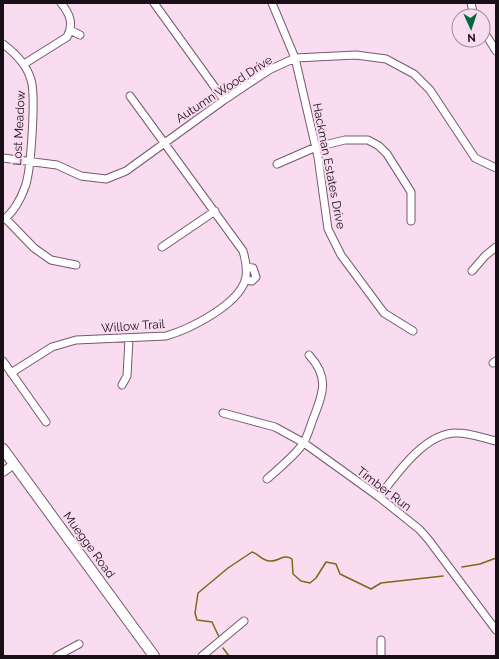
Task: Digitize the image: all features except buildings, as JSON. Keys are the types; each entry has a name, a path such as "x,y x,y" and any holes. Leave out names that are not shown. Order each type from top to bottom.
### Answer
{"main road":[{"name":"Muegge Road","path":"3,449 154,656"}],"street":[{"path":"24,64 60,43 70,30 71,22 68,13 61,3"},
{"path":"154,3 224,100"},
{"name":"Hackman Estates Drive","path":"272,3 295,58 316,147 328,229 341,255 384,313 413,331"},
{"path":"70,30 80,35"},
{"name":"Lost Meadow","path":"3,44 24,64 32,80 30,161 26,186 18,202 4,219"},
{"name":"Autumn Wood Drive","path":"3,158 57,165 82,176 106,179 126,171 224,100 269,70 295,58 356,55 386,59 401,65 414,74 430,90 475,158 496,168"},
{"name":"Willow Trail","path":"11,373 52,347 76,340 129,339 166,336 193,326 229,301 238,293 245,280 246,267 243,251 130,96"},
{"path":"277,164 316,147 358,139 368,140 379,146 388,154 411,192 411,221"},
{"path":"162,247 215,211"},
{"path":"4,219 34,248 51,260 76,265"},
{"path":"472,271 485,256 496,247"},
{"name":"Willow Trail","path":"245,280 252,281 256,277 253,268 246,267"},
{"path":"122,385 127,376 129,339"},
{"path":"268,479 304,443 321,398 323,388 319,367 308,355"},
{"path":"3,361 46,422"},
{"name":"Timber Run","path":"223,413 275,427 304,443 379,497 419,529 428,539 496,630"},
{"path":"379,497 413,455 437,438 456,433 496,441"},
{"path":"3,472 14,464"},
{"path":"202,656 244,621"},
{"path":"381,640 381,656"},
{"path":"57,656 79,644"}],"waterway":[{"path":"219,637 212,622 197,620 195,613 198,593 228,568 252,552 267,561 289,557 292,559 293,574 301,581 310,583 316,578 326,562 336,564 340,574 371,589 381,583 443,576"},
{"path":"462,567 480,564 496,558"},
{"path":"223,648 229,656"}]}
